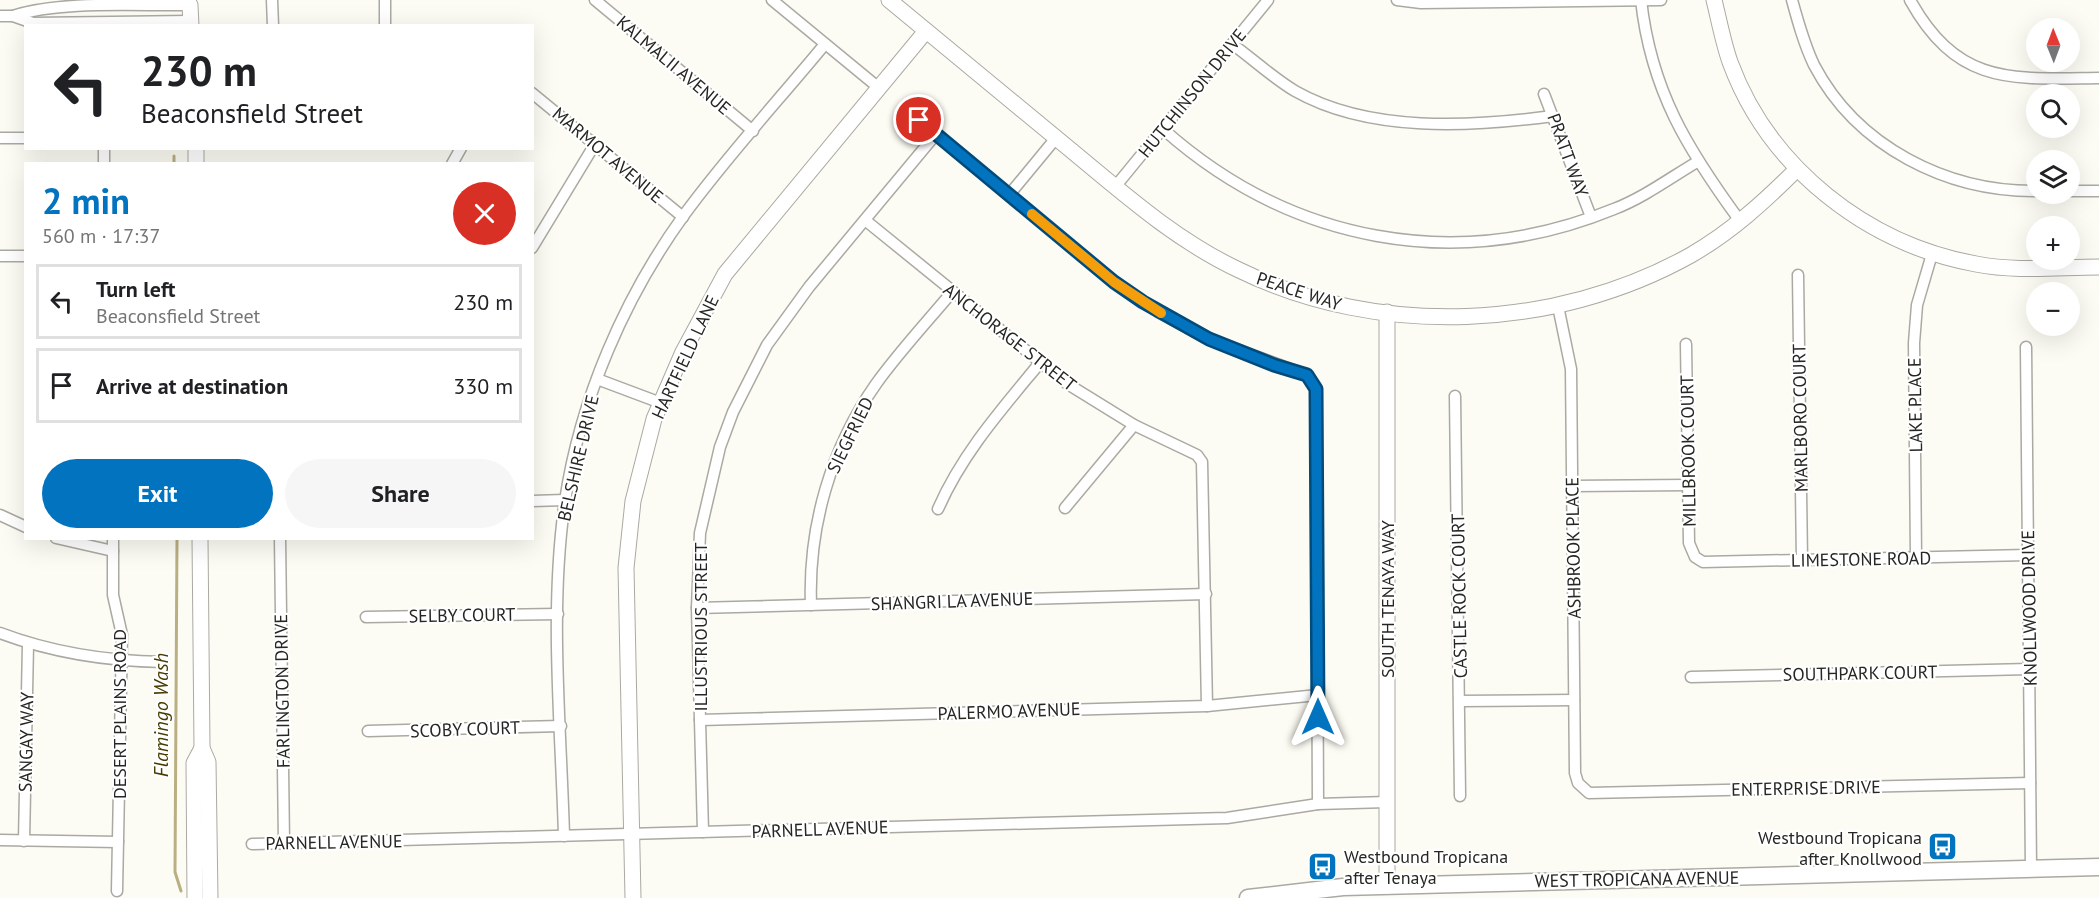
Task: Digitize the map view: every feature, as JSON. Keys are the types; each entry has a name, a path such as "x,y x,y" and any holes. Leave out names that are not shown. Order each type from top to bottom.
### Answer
{"main road":[{"name":"WEST TROPICANA AVENUE","path":"1248,898 1343,887 2099,867"}],"street":[{"path":"272,0 273,24"},
{"path":"385,0 385,24"},
{"name":"KALMALII AVENUE","path":"595,0 753,130"},
{"path":"771,0 879,88"},
{"name":"PEACE WAY","path":"889,0 1174,233 1237,270 1330,304 1418,316 1476,316 1558,306 1627,284 1691,255 1758,207 1797,169"},
{"name":"HUTCHINSON DRIVE","path":"1115,187 1268,0"},
{"path":"1397,0 1421,3 1660,0"},
{"path":"1641,0 1644,28 1656,75 1677,125 1697,162 1740,221"},
{"path":"1714,0 1736,73 1757,116 1774,142 1797,169 1853,216 1893,239 1932,254 2003,268 2099,267"},
{"path":"1792,0 1803,41 1815,67 1843,108 1886,146 1927,171 1947,179 1994,190 2026,191"},
{"path":"1910,0 1926,28 1955,56 1971,65 1993,74 2032,79 2099,78"},
{"path":"0,16 13,16 33,9 56,7 190,2 191,23 33,23 13,16"},
{"name":"HARTFIELD LANE","path":"633,898 626,568 640,467 661,403 683,352 725,274 926,31"},
{"name":"BELSHIRE DRIVE","path":"564,836 558,577 565,501 582,422 608,348 683,217 825,44"},
{"path":"1232,44 1294,90 1321,104 1361,114 1445,124 1505,122 1553,116"},
{"name":"PRATT WAY","path":"1544,94 1591,218"},
{"name":"MARMOT AVENUE","path":"534,95 683,217"},
{"path":"919,120 1114,282 1158,312 1209,339 1274,365 1307,375 1314,382 1316,389 1318,804"},
{"path":"1163,129 1188,151 1232,182 1275,206 1363,234 1446,244 1497,240 1548,231 1591,218 1616,209 1697,162"},
{"name":"ILLUSTRIOUS STREET","path":"703,832 697,608 700,533 705,505 733,412 768,345 809,287 936,134"},
{"path":"0,138 24,138"},
{"path":"1009,195 1056,138"},
{"path":"534,245 596,144"},
{"path":"2080,191 2099,191"},
{"name":"ANCHORAGE STREET","path":"865,220 1039,364 1134,425 1197,455 1202,462 1207,706"},
{"name":"LAKE PLACE","path":"1916,558 1914,343 1917,305 1932,254"},
{"path":"0,256 24,256"},
{"name":"MARLBORO COURT","path":"1797,275 1802,561"},
{"name":"SIEGFRIED","path":"811,605 814,538 830,474 862,407 877,383 952,292"},
{"name":"ASHBROOK PLACE","path":"1558,306 1571,369 1575,773 1584,790"},
{"name":"SOUTH TENAYA WAY","path":"1387,312 1387,886"},
{"name":"MILLBROOK COURT","path":"1686,344 1689,543 1695,557"},
{"name":"KNOLLWOOD DRIVE","path":"2026,347 2031,869"},
{"path":"938,509 948,484 972,446 1039,364"},
{"path":"597,379 661,403"},
{"name":"CASTLE ROCK COURT","path":"1455,396 1461,701 1460,796"},
{"path":"1065,508 1134,425"},
{"path":"1572,486 1689,485"},
{"path":"534,501 565,501"},
{"path":"0,515 24,526"},
{"path":"65,540 113,551"},
{"name":"DESERT PLAINS ROAD","path":"113,540 113,595 122,635 117,891"},
{"path":"200,540 202,748 208,762 210,898"},
{"name":"FARLINGTON DRIVE","path":"280,540 284,843"},
{"name":"LIMESTONE ROAD","path":"1695,557 1703,562 2028,555"},
{"name":"SHANGRI LA AVENUE","path":"697,608 1206,594"},
{"name":"SELBY COURT","path":"366,617 558,614"},
{"path":"0,633 28,644 74,655 122,662 162,662"},
{"name":"SANGAY WAY","path":"24,841 28,644"},
{"name":"SOUTHPARK COURT","path":"1691,677 2029,669"},
{"name":"PALERMO AVENUE","path":"700,720 1207,706 1318,695"},
{"path":"1461,701 1574,700"},
{"name":"SCOBY COURT","path":"368,731 561,726"},
{"path":"195,898 194,763 202,748"},
{"name":"ENTERPRISE DRIVE","path":"1584,790 1589,793 2030,783"},
{"name":"PARNELL AVENUE","path":"252,844 1227,818 1318,804 1387,802"},
{"path":"0,840 118,842"}],"waterway":[{"name":"Flamingo Wash","path":"174,156 174,162"},
{"name":"Flamingo Wash","path":"177,540 175,872 181,891"}],"slow traffic":[{"path":"1032,214 1114,282 1161,313"}],"place":[{"name":"Westbound Tropicana after Knollwood","path":"1943,847"},
{"name":"Westbound Tropicana after Tenaya","path":"1323,866"}],"route":[{"path":"919,120 1114,282 1158,312 1209,339 1274,365 1307,375 1314,382 1316,389 1318,717"}]}
